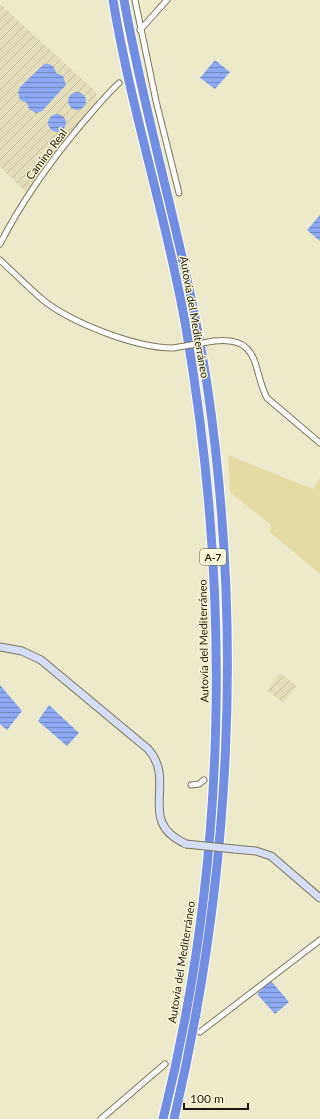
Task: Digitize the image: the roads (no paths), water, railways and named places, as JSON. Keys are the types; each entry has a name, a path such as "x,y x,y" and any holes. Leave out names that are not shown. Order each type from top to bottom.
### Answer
{"highway":[{"name":"Autovía del Mediterráneo","path":"113,0 173,262 186,326 209,493 216,598 216,749 208,858 187,1009 163,1119"},
{"name":"Autovía del Mediterráneo","path":"124,0 134,51 180,245 206,377 221,509 227,612 226,746 218,861 211,922 196,1016 174,1119"}],"main road":[{"path":"0,647 22,651 41,660 151,753 157,763 160,775 160,817 168,834 186,844 256,851 271,856 320,898"}],"street":[{"path":"135,0 140,30 156,101 179,193"},
{"path":"140,30 168,0"},
{"name":"Camino Real","path":"0,244 16,212 55,156 107,94 120,83"},
{"path":"0,260 44,300 64,313 104,333 155,347 173,348 214,341 233,342 248,350 257,364 263,391 267,398 320,443"},
{"path":"191,785 199,784 204,780"},
{"path":"200,1032 320,940"},
{"path":"101,1119 165,1064"}],"water":[{"path":"215,60 230,72 215,89 200,78"},
{"path":"44,64 54,67 56,73 63,76 66,85 42,111 36,113 29,109 27,103 20,100 18,92 20,87"},
{"path":"77,92 83,95 86,101 83,107 77,110 71,107 68,101 71,95"},
{"path":"57,114 63,117 66,123 63,129 57,132 51,129 48,123 51,117"},
{"path":"320,215 320,241 307,230"},
{"path":"0,685 22,711 7,730 0,724"},
{"path":"49,705 79,733 67,746 38,721"},
{"path":"272,982 289,1002 275,1014 257,994 268,983"}]}
